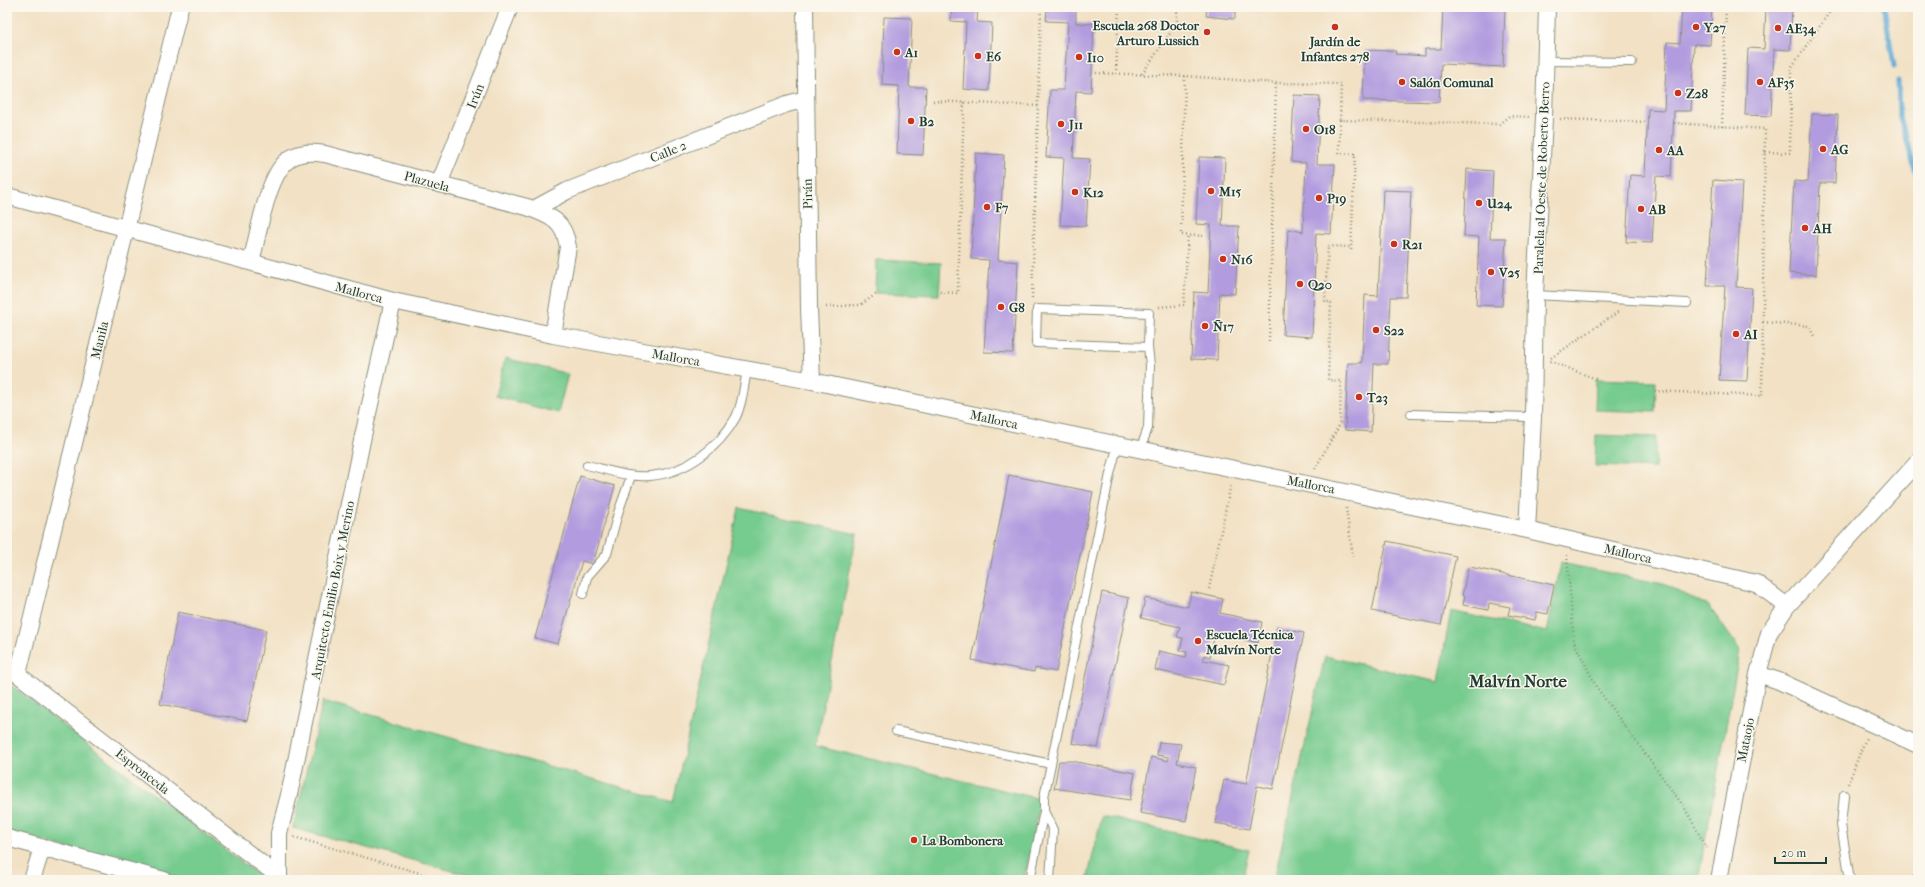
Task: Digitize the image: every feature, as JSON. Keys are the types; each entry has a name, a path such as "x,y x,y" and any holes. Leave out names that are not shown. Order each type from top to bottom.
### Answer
{"street":[{"name":"Manila","path":"13,670 126,228 180,7"},
{"name":"Irún","path":"439,184 510,7"},
{"name":"Pirán","path":"805,7 809,308 812,381"},
{"name":"Paralela al Oeste de Roberto Berro","path":"1527,530 1533,418 1547,7"},
{"name":"Calle 2","path":"534,209 567,191 787,104 806,99"},
{"name":"Plazuela","path":"251,262 272,183 287,160 299,154 310,151 325,154 534,209 553,218 562,227 566,234 568,247 553,335"},
{"name":"Mallorca","path":"7,196 393,301 553,335 812,381 1527,530 1756,583 1787,606"},
{"name":"Arquitecto Emilio Boix y Merino","path":"279,878 279,833 299,748 363,436 393,301"},
{"path":"1787,606 1918,462"},
{"name":"Mataojo","path":"1720,876 1758,674 1769,633 1787,606"},
{"name":"Espronceda","path":"13,670 279,878"},
{"path":"1758,674 1779,681 1872,723 1918,746"},
{"path":"7,838 164,880"},
{"path":"32,880 42,848"}],"lane":[{"path":"1545,62 1632,62"},
{"path":"1536,295 1687,303"},
{"path":"1140,450 1148,428 1150,365 1148,347 1149,313 1037,309 1036,343 1148,347"},
{"path":"587,465 631,476 651,476 670,471 693,462 709,451 724,435 736,417 742,401 747,370"},
{"path":"1411,414 1533,418"},
{"path":"1030,880 1044,811 1044,797 1110,474 1118,444"},
{"path":"583,594 587,577 607,554 618,513 631,476"},
{"path":"896,731 1051,764"},
{"path":"1844,796 1841,825 1850,880"},
{"path":"1044,811 1053,830 1050,880"}],"path":[{"path":"1037,309 1032,300 1041,7"},
{"path":"1116,74 1119,7"},
{"path":"1142,75 1177,23 1177,7"},
{"path":"1722,127 1726,7"},
{"path":"1764,152 1790,153 1792,68 1832,7"},
{"path":"1096,73 1185,76 1276,83 1341,84 1339,153 1355,154 1351,252"},
{"path":"1185,76 1181,235 1203,236"},
{"path":"1269,341 1276,83"},
{"path":"933,101 1038,106"},
{"path":"940,292 958,294 964,102"},
{"path":"1340,120 1499,124 1509,116 1647,122"},
{"path":"1655,391 1762,396 1765,129 1674,124"},
{"path":"1149,313 1162,306 1184,305 1188,235"},
{"path":"1308,484 1340,424 1341,381 1328,380 1331,302 1325,302 1328,246 1351,247"},
{"path":"809,308 860,305 878,293"},
{"path":"1596,379 1547,360 1634,300"},
{"path":"1763,322 1809,326 1815,338"},
{"path":"1209,589 1234,469"},
{"path":"1344,491 1353,557"},
{"path":"1565,539 1574,642 1597,688 1684,807 1720,876"},
{"path":"1844,796 1872,723"},
{"path":"279,833 444,880"},
{"path":"1905,880 1918,875"}],"green space":[{"path":"876,260 941,263 939,295 875,293"},
{"path":"505,358 568,374 558,413 495,396"},
{"path":"1596,379 1656,381 1655,412 1595,410"},
{"path":"1596,435 1656,437 1655,468 1595,466"},
{"path":"739,508 857,534 815,746 1041,799 1024,880 486,880 293,828 323,701 673,802"},
{"path":"1561,563 1663,584 1709,606 1740,650 1698,880 1274,880 1325,656 1438,682 1451,611 1547,632"},
{"path":"7,683 265,880 185,880 7,832"},
{"path":"1102,816 1249,850 1242,880 1087,880"}],"building":[{"name":"E6","path":"952,7 978,7 977,22 992,23 989,91 963,89 966,22 951,21"},
{"path":"1047,7 1076,7 1076,23 1094,24 1091,92 1076,91 1073,158 1090,159 1086,226 1060,225 1064,158 1046,157 1050,90 1064,90 1068,22 1046,21"},
{"path":"1207,7 1262,7 1262,11 1235,10 1235,19 1233,19 1206,16"},
{"path":"1443,7 1505,7 1503,67 1441,64 1439,102 1363,100 1365,50 1396,51 1395,54 1425,56 1425,49 1441,49"},
{"path":"1682,7 1712,7 1710,45 1694,44 1691,111 1674,111 1671,177 1656,176 1652,243 1626,242 1630,175 1645,176 1648,109 1664,110 1667,42 1680,43"},
{"name":"AF35","path":"1766,7 1792,7 1790,50 1774,49 1771,116 1745,115 1748,48 1764,49"},
{"path":"884,17 912,18 909,87 926,87 923,155 897,154 899,86 882,85"},
{"path":"1294,95 1320,96 1317,164 1335,164 1331,234 1316,233 1312,337 1283,335 1288,229 1303,232 1306,163 1291,162"},
{"path":"1812,114 1838,115 1835,183 1820,183 1816,275 1789,273 1794,181 1808,182"},
{"path":"976,153 1004,155 998,260 1018,262 1013,353 984,352 989,260 971,259"},
{"path":"1199,157 1225,158 1222,226 1239,226 1235,294 1220,293 1217,360 1191,359 1194,292 1208,293 1211,225 1196,224"},
{"path":"1467,169 1493,171 1490,238 1506,238 1502,306 1476,305 1479,237 1464,236"},
{"path":"1713,180 1742,182 1736,287 1752,288 1747,381 1719,380 1725,286 1707,286"},
{"path":"1383,190 1411,191 1406,297 1391,297 1388,364 1374,364 1371,432 1345,430 1348,363 1362,363 1365,295 1378,296"},
{"path":"1009,475 1093,492 1056,672 1035,668 1034,672 972,660"},
{"path":"580,476 615,486 593,564 582,561 558,644 535,638"},
{"path":"1387,541 1456,556 1441,625 1372,611"},
{"path":"1470,567 1554,585 1548,614 1537,612 1535,620 1508,615 1510,607 1489,603 1488,610 1463,605 1465,596 1462,596 1468,568"},
{"path":"1102,592 1129,598 1098,748 1072,743"},
{"path":"1191,592 1223,599 1220,613 1262,622 1258,643 1215,633 1210,657 1204,655 1203,660 1229,665 1224,685 1155,670 1159,651 1186,657 1187,652 1180,651 1183,638 1177,637 1180,627 1141,618 1145,598 1188,607"},
{"path":"178,612 266,630 247,721 160,704"},
{"path":"1277,628 1304,633 1273,789 1257,786 1249,829 1215,823 1224,780 1246,784"},
{"path":"1159,742 1181,744 1177,763 1196,767 1186,821 1140,813 1151,757 1168,761 1169,757 1157,755"},
{"path":"1059,761 1071,761 1135,773 1130,800 1054,788"}],"waterway":[{"path":"1884,7 1894,66"},
{"path":"1898,81 1899,113 1918,180"}],"place":[{"name":"Jardín de Infantes 278","path":"1335,27"},
{"name":"Y27","path":"1696,27"},
{"name":"AE34","path":"1778,28"},
{"name":"Escuela 268 Doctor Arturo Lussich","path":"1207,32"},
{"name":"A1","path":"897,52"},
{"name":"E6","path":"978,56"},
{"name":"I10","path":"1079,57"},
{"name":"Salón Comunal","path":"1402,82"},
{"name":"AF35","path":"1760,82"},
{"name":"Z28","path":"1678,93"},
{"name":"B2","path":"911,121"},
{"name":"J11","path":"1061,124"},
{"name":"O18","path":"1306,129"},
{"name":"AG","path":"1823,149"},
{"name":"AA","path":"1659,150"},
{"name":"M15","path":"1211,191"},
{"name":"K12","path":"1075,192"},
{"name":"P19","path":"1319,198"},
{"name":"U24","path":"1479,203"},
{"name":"F7","path":"987,207"},
{"name":"AB","path":"1641,209"},
{"name":"AH","path":"1805,228"},
{"name":"R21","path":"1394,244"},
{"name":"N16","path":"1223,259"},
{"name":"V25","path":"1491,272"},
{"name":"Q20","path":"1300,284"},
{"name":"G8","path":"1001,307"},
{"name":"Ñ17","path":"1205,326"},
{"name":"S22","path":"1376,330"},
{"name":"AI","path":"1736,334"},
{"name":"T23","path":"1359,397"},
{"name":"Escuela Técnica Malvín Norte","path":"1198,641"},
{"name":"La Bombonera","path":"914,840"}],"district":[{"name":"Malvín Norte","path":"1518,681"}]}
